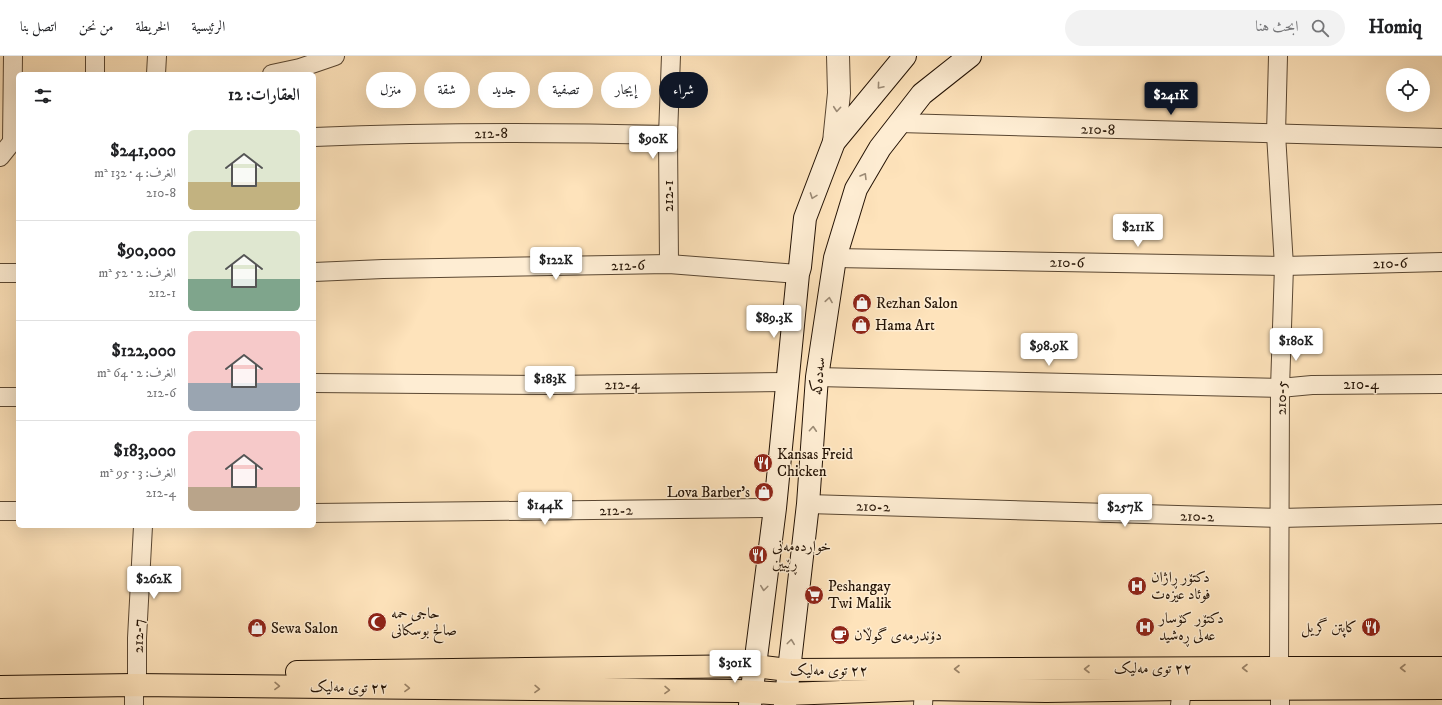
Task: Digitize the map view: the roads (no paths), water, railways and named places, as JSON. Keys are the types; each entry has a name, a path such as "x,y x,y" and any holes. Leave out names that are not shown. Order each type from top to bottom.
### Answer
{"main road":[{"path":"751,698 775,508 798,274 805,218 834,142 839,93 838,56"},
{"path":"834,142 905,56"},
{"name":"سەدەکە","path":"785,700 808,504 817,377 835,258 856,188 880,148 922,94 970,56"},
{"name":"٢٢ توی مەلیک","path":"0,674 135,688 754,666 788,670 1280,687 1442,688"},
{"name":"٢٢ توی مەلیک","path":"0,687 751,698 785,700 923,697 1181,697 1442,668"}],"street":[{"path":"0,157 15,142 13,56"},
{"path":"94,72 95,56"},
{"path":"156,72 157,56"},
{"path":"279,72 335,56"},
{"name":"212-1","path":"669,264 668,135 671,56"},
{"name":"210-5","path":"1278,56 1276,134 1284,266 1280,388 1280,687"},
{"name":"210-8","path":"899,124 1442,138"},
{"name":"212-8","path":"316,137 392,134 546,132 668,135"},
{"name":"210-6","path":"835,258 1284,266 1442,262"},
{"name":"212-6","path":"316,272 383,269 669,264 798,274"},
{"path":"0,273 16,273"},
{"name":"210-4","path":"817,377 1280,388 1312,385 1442,384"},
{"name":"212-4","path":"316,383 560,385 787,382"},
{"path":"0,397 16,397"},
{"name":"210-2","path":"808,504 1280,518 1442,514"},
{"name":"212-2","path":"316,513 775,508"},
{"path":"0,511 16,511"},
{"name":"212-7","path":"135,688 144,528"}],"place":[{"name":"Rezhan Salon","path":"862,303"},
{"name":"Hama Art","path":"861,325"},
{"name":"Kansas Freid Chicken","path":"763,463"},
{"name":"Lova Barber’s","path":"764,492"},
{"name":"خواردە‌مە‌نی ڕێبین","path":"758,555"},
{"name":"دکتۆر ڕاژان فوئاد عیزەت","path":"1137,586"},
{"name":"Peshangay Twi Malik","path":"814,595"},
{"name":"حاجی حمه صالح بوسکانی","path":"377,622"},
{"name":"دکتۆر کۆسار عەلی ڕەشید","path":"1145,627"},
{"name":"کاپتن گریل","path":"1371,627"},
{"name":"Sewa Salon","path":"257,628"},
{"name":"دۆندرمەی گوڵان","path":"840,635"}]}
